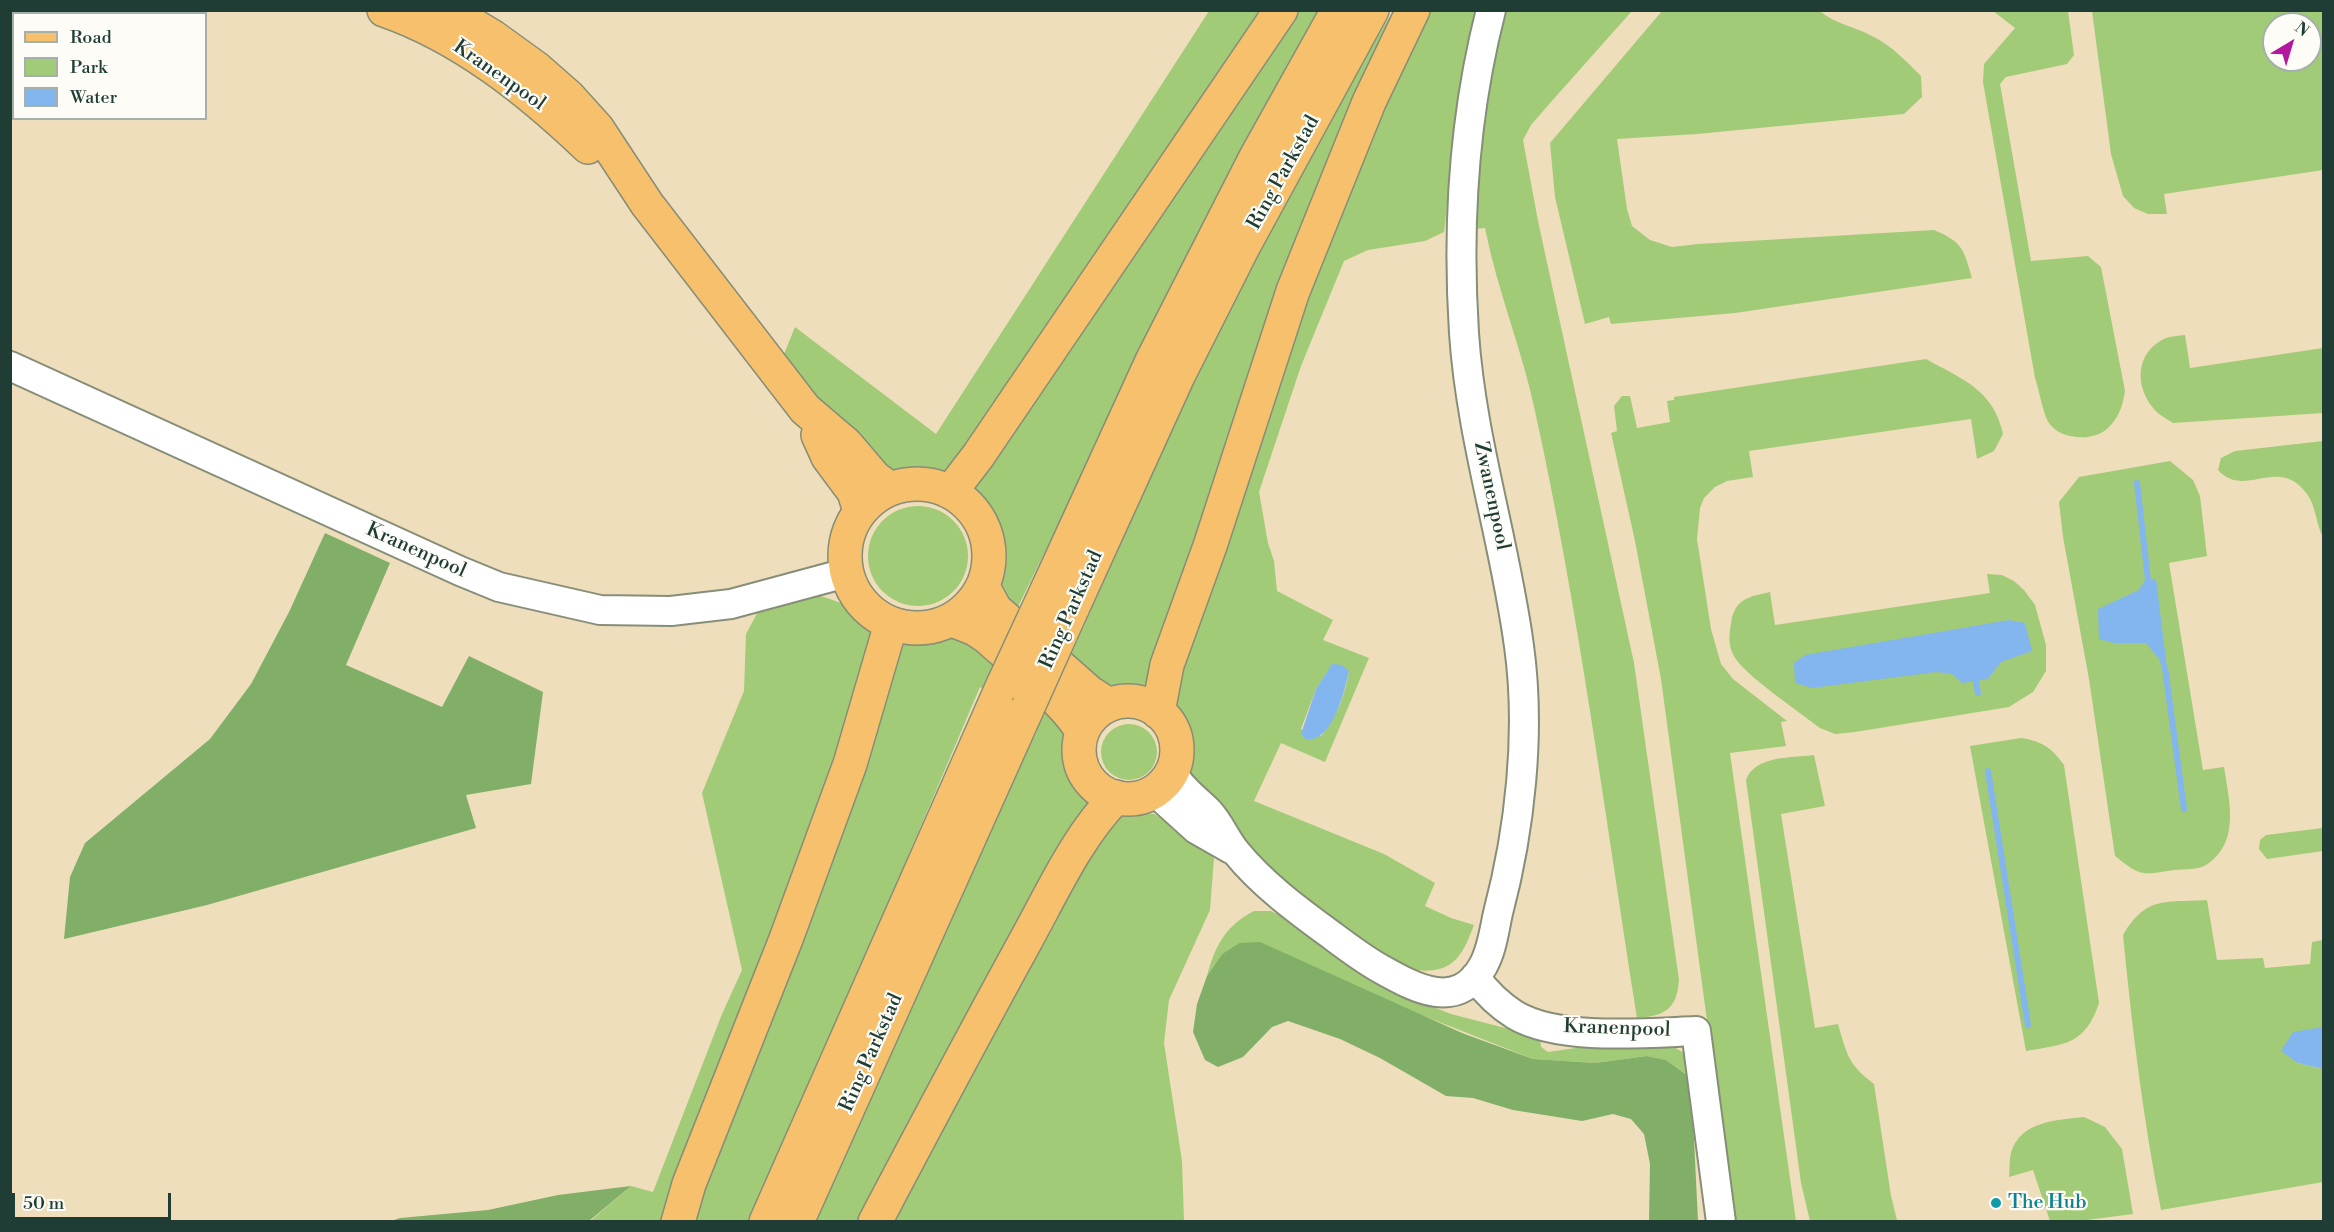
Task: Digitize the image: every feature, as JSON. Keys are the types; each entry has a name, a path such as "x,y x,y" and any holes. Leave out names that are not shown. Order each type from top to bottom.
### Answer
{"main road":[{"name":"Kranenpool","path":"447,10 517,53 569,97 597,128 647,204 805,409 846,444 875,478 889,488"},
{"path":"948,491 955,486 978,456 1281,10"},
{"name":"Ring Parkstad","path":"766,1221 1003,685 1163,340 1256,157 1338,10"},
{"name":"Ring Parkstad","path":"797,1221 1178,376 1243,248 1372,10"},
{"path":"1158,712 1167,665 1210,546 1293,291 1369,102 1413,10"},
{"name":"Kranenpool","path":"391,11 449,40 519,86 572,131 647,204"},
{"name":"Kranenpool","path":"805,409 828,457 854,492 860,511"},
{"path":"910,483 932,484 948,491 961,499 976,514 986,533 989,544 989,566 983,587 975,600 952,620 940,625 915,629 891,624 867,609 850,585 844,554 849,534 860,511 874,496 889,488 910,483"},
{"path":"983,587 995,609 1089,692 1109,705"},
{"path":"952,620 975,628 987,637 1067,710 1079,725 1082,733"},
{"path":"678,1221 689,1184 786,939 850,764 891,624"},
{"path":"1129,701 1139,702 1158,712 1166,719 1176,739 1175,762 1163,782 1136,798 1116,797 1097,788 1085,772 1079,753 1082,733 1095,713 1109,705 1129,701"},
{"path":"875,1221 967,1046 1065,871 1096,818 1116,797"}],"street":[{"name":"Zwanenpool","path":"1475,977 1483,967 1491,945 1508,876 1519,812 1523,745 1520,651 1511,594 1474,415 1464,334 1461,213 1464,166 1474,96 1491,10"},
{"name":"Kranenpool","path":"10,366 460,572 509,590 600,610 671,611 731,604 846,573"},
{"path":"1163,782 1176,781 1211,815 1237,852 1295,908 1352,950 1394,977 1416,988 1438,993 1455,991 1475,977"},
{"name":"Kranenpool","path":"1475,977 1486,991 1514,1015 1545,1026 1620,1034 1696,1031 1721,1221"}],"green space":[{"path":"1209,11 1269,11 959,470 931,478 904,474 878,466 782,359 795,327 936,434"},
{"path":"1291,11 1324,11 1083,473 1015,613 998,582 1000,548 988,512 968,490"},
{"path":"1393,11 1404,11 1147,696 1111,693 1066,666 1227,309 1359,67"},
{"path":"1421,11 1478,11 1456,125 1444,232 1425,241 1368,250 1344,261 1301,366 1259,492 1268,543 1274,561 1277,591 1333,620 1323,640 1369,658 1325,762 1281,743 1254,801 1384,854 1435,883 1425,906 1474,925 1457,958 1452,963 1434,970 1416,970 1383,957 1305,900 1267,865 1196,788 1189,776 1186,741 1171,706 1323,236","holes":["1330,668 1349,671 1340,705 1321,736 1301,729 1316,689"]},
{"path":"1505,11 1632,11 1531,125 1523,140 1538,221 1634,663 1679,980 1676,998 1668,1009 1647,1017 1637,1018 1578,638 1535,411 1485,228 1472,229 1479,124"},
{"path":"1662,11 1820,11 1832,19 1881,41 1905,60 1921,76 1922,97 1904,114 1697,134 1617,139 1627,209 1632,226 1650,240 1672,247 1934,230 1944,234 1961,248 1972,278 1735,313 1611,324 1609,317 1585,324 1555,197 1550,143"},
{"path":"1993,11 2068,11 2074,55 2067,64 2006,77 2000,84 2031,261 2088,256 2101,267 2125,391 2118,416 2102,433 2094,436 2069,436 2054,429 2045,414 2035,378 1983,82 1984,64 2015,28"},
{"path":"2092,11 2323,11 2323,170 2164,194 2167,214 2148,214 2134,208 2123,196 2111,154"},
{"path":"2185,335 2190,368 2323,348 2323,413 2173,423 2156,411 2148,400 2143,391 2141,372 2147,354 2153,346 2167,338"},
{"path":"1926,359 1964,380 1984,396 1999,419 2003,434 1994,451 1977,459 1971,419 1749,451 1753,477 1727,481 1715,487 1704,498 1700,508 1697,539 1711,629 1721,664 1733,679 1787,721 1781,722 1786,746 1730,753 1796,1221 1734,1221 1661,679 1635,541 1611,433 1617,431 1614,406 1622,396 1630,396 1637,428 1670,422 1667,401 1674,400 1674,397"},
{"path":"2323,441 2323,537 2310,499 2296,483 2285,478 2273,477 2239,481 2228,478 2218,470 2221,458 2235,451"},
{"path":"2170,461 2193,480 2200,496 2207,556 2169,563 2203,770 2224,767 2230,820 2224,845 2217,856 2203,867 2142,873 2115,856 2089,679 2063,537 2059,502 2079,477"},
{"path":"918,506 937,510 953,521 964,537 968,556 964,575 953,591 937,602 918,606 899,602 883,591 872,575 868,556 872,537 883,521 899,510"},
{"path":"325,533 390,563 346,665 442,707 469,656 543,692 531,784 466,795 476,828 207,905 64,939 70,877 85,843 210,739 251,684 289,612"},
{"path":"1987,574 2002,575 2014,581 2024,590 2035,605 2046,645 2046,671 2033,692 2009,707 1835,734 1820,728 1760,683 1740,664 1731,648 1730,632 1735,609 1743,600 1755,596 1770,592 1775,625 1990,593"},
{"path":"818,595 851,608 862,619 872,636 899,634 922,636 947,632 970,634 1061,722 1073,769 1095,802 1127,812 1154,814 1189,834 1214,858 1210,910 1169,1000 1164,1043 1182,1161 1184,1221 812,1221 905,1004 1037,731 980,687 753,1221 589,1222 631,1186 653,1192 722,1014 742,970 702,793 744,691 746,634 760,608"},
{"path":"1123,724 1135,724 1145,728 1153,736 1157,752 1153,768 1145,776 1135,780 1123,780 1113,776 1105,768 1101,758 1101,746 1105,736 1113,728"},
{"path":"2021,738 2046,746 2064,765 2099,1003 2093,1017 2080,1035 2063,1044 2026,1051 1970,746"},
{"path":"1814,755 1825,806 1781,814 1815,1028 1838,1024 1850,1058 1859,1071 1874,1084 1891,1196 1897,1220 1892,1221 1810,1221 1801,1183 1746,780 1757,766 1766,762"},
{"path":"2323,828 2323,851 2267,859 2259,849 2260,840 2266,835"},
{"path":"2207,900 2217,960 2263,958 2265,968 2310,964 2312,942 2323,940 2323,1027 2298,1063 2323,1069 2323,1182 2161,1210 2139,1073 2123,935 2140,913 2149,907 2168,902"},
{"path":"1254,911 1271,911 1297,924 1413,999 1451,1014 1540,1037 1541,1047 1548,1052 1603,1044 1667,1043 1684,1053 1689,1063 1691,1078 1666,1060 1647,1056 1595,1063 1533,1059 1239,943 1222,954 1207,976 1218,946 1228,930"},
{"path":"1260,942 1462,1033 1533,1059 1595,1063 1647,1056 1666,1060 1691,1078 1698,1221 1649,1221 1650,1164 1644,1134 1631,1119 1613,1114 1582,1121 1513,1110 1473,1098 1446,1096 1380,1058 1340,1039 1288,1021 1272,1027 1243,1057 1218,1067 1205,1060 1193,1032 1197,1004 1207,976 1222,954 1239,943"},
{"path":"2084,1117 2105,1127 2122,1149 2133,1214 2079,1221 2050,1221 2033,1170 2009,1177 2011,1153 2022,1134 2031,1128 2051,1121"},
{"path":"631,1186 589,1221 391,1221 400,1218 488,1210 558,1195"}],"water":[{"path":"2156,579 2167,668 2162,668 2159,659 2146,643 2114,643 2099,639 2098,609 2139,590 2145,580"},
{"path":"2009,620 2025,623 2032,651 2001,662 1988,679 1962,683 1952,674 1936,672 1812,688 1795,683 1794,663 1805,655"},
{"path":"1332,664 1342,665 1349,671 1336,714 1323,733 1315,738 1306,739 1301,734 1316,689"},
{"path":"2323,1027 2323,1069 2298,1063 2281,1051 2293,1032"}],"waterway":[{"path":"2137,483 2148,580"},
{"path":"2165,668 2184,809"},
{"path":"1976,681 1978,693"},
{"path":"1988,771 2028,1025"}],"place":[{"name":"The Hub","path":"1996,1203"}]}
